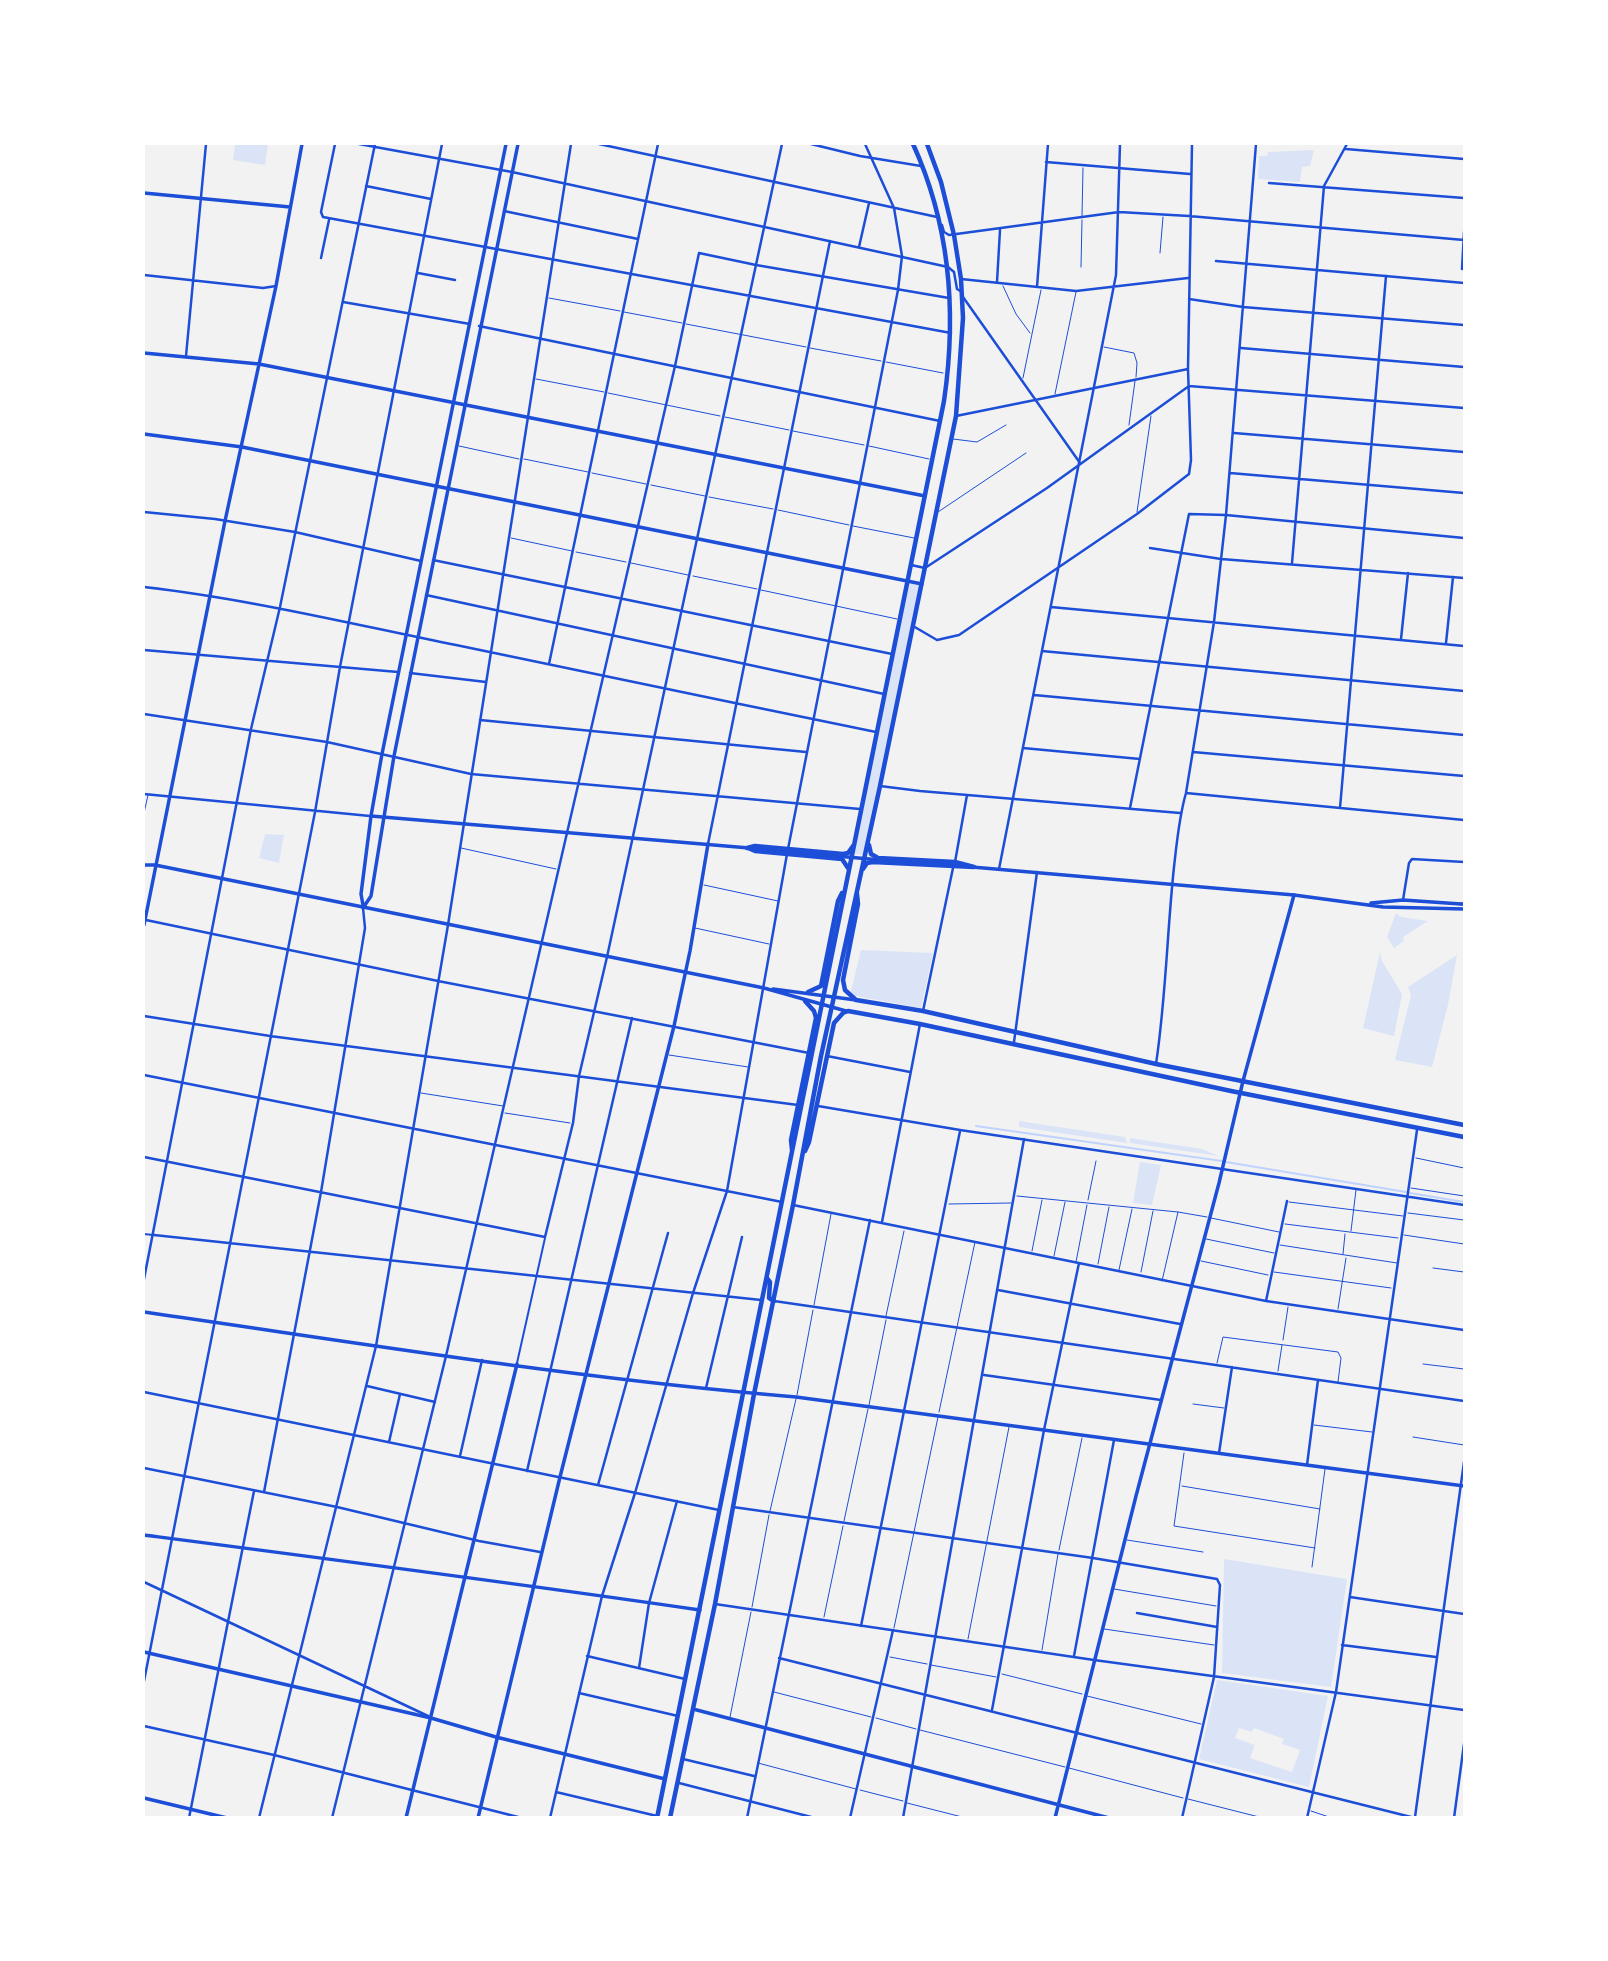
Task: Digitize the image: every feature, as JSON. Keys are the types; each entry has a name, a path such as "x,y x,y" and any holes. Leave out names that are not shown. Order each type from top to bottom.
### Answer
{"highway":[{"path":"657,1817 948,374 951,299 948,267 940,220 913,144"},
{"path":"670,1818 851,917 956,416 961,360 961,279 941,182 927,144"},
{"path":"869,834 871,854 878,860"},
{"path":"747,848 755,851 838,856 848,853 855,842"},
{"path":"838,856 845,861 848,873"},
{"path":"860,876 867,863 878,860 974,867"},
{"path":"808,992 821,986 838,901 846,886"},
{"path":"857,888 858,904 843,980 845,990 856,1000 1015,1031 1156,1064 1465,1125"},
{"path":"827,959 838,966 847,960"},
{"path":"792,1154 791,1140 816,1018 805,1000"},
{"path":"803,1156 809,1142 834,1023 842,1013 848,1011 1240,1093 1465,1136"},
{"path":"811,1042 823,1041 829,1047"},
{"path":"766,1278 770,1282 767,1294 774,1301"}],"street":[{"path":"186,357 206,144"},
{"path":"144,925 225,521 276,286 302,144"},
{"path":"335,144 321,212 323,217 951,333"},
{"path":"359,144 512,172 948,267 954,272 957,289 1080,463"},
{"path":"144,1681 146,1653 161,1591 299,894 340,667 442,144"},
{"path":"264,1492 321,1192 359,965 366,918 361,894 370,816 506,144"},
{"path":"363,908 370,896 382,816 410,673 518,144"},
{"path":"259,1818 376,1346 448,925 571,144"},
{"path":"599,144 940,220 946,235 1000,230 1119,212 1464,240"},
{"path":"550,664 658,144"},
{"path":"406,1818 573,1123 579,1076 782,144"},
{"path":"811,144 923,166"},
{"path":"550,1818 602,1596 668,1384 693,1293 727,1191 812,719 876,408 902,257 894,208 865,144"},
{"path":"1039,288 1048,144"},
{"path":"999,869 1118,261 1120,144"},
{"path":"913,626 937,639 958,635 1137,514 1189,474 1188,278 1192,144"},
{"path":"1156,1064 1163,1017 1172,885 1181,813 1214,622 1226,516 1256,144"},
{"path":"1292,563 1324,186 1346,144"},
{"path":"144,1279 251,729 311,461 375,145"},
{"path":"1344,148 1465,159"},
{"path":"1046,162 1190,174"},
{"path":"1269,183 1465,198"},
{"path":"366,186 431,199"},
{"path":"144,193 290,207"},
{"path":"859,247 869,203"},
{"path":"504,211 638,239"},
{"path":"321,258 330,219"},
{"path":"997,283 1000,230"},
{"path":"1462,269 1465,232"},
{"path":"478,1818 686,973 708,844 830,241"},
{"path":"332,1818 407,1522 477,1224 699,253 951,299"},
{"path":"1216,261 1465,283"},
{"path":"418,273 455,280"},
{"path":"144,275 263,288 276,286"},
{"path":"1340,808 1386,276"},
{"path":"961,279 1076,291 1188,278"},
{"path":"1188,299 1242,307 1465,325"},
{"path":"343,302 470,324"},
{"path":"479,326 940,421"},
{"path":"1240,348 1465,367"},
{"path":"144,353 259,363 925,496"},
{"path":"956,416 1188,369"},
{"path":"911,565 925,568 1188,386 1465,408"},
{"path":"1233,433 1465,452"},
{"path":"144,434 242,447 922,584"},
{"path":"1230,473 1465,494"},
{"path":"144,512 295,532 421,561"},
{"path":"1130,808 1189,514 1465,538"},
{"path":"1150,548 1221,559 1465,578"},
{"path":"433,560 892,654"},
{"path":"1401,640 1408,573"},
{"path":"1446,644 1453,577"},
{"path":"144,586 280,607 876,732"},
{"path":"426,595 884,694"},
{"path":"1051,607 1465,646"},
{"path":"144,650 399,673"},
{"path":"1042,651 1465,691"},
{"path":"410,673 486,682"},
{"path":"1034,695 1465,735"},
{"path":"144,714 327,742 471,774 860,809"},
{"path":"480,720 806,752"},
{"path":"1023,748 1140,759"},
{"path":"1193,752 1465,776"},
{"path":"880,786 1181,813"},
{"path":"1186,793 1465,820"},
{"path":"146,794 315,812 464,822 1294,895 1402,908 1464,905"},
{"path":"923,1012 967,795"},
{"path":"1403,900 1412,859 1465,862"},
{"path":"144,865 764,988 848,1011"},
{"path":"1013,1044 1037,872"},
{"path":"1055,1818 1171,1358 1294,895"},
{"path":"1365,903 1403,900 1464,905"},
{"path":"144,919 438,981 809,1053"},
{"path":"764,988 856,1000"},
{"path":"144,1016 270,1037 798,1105"},
{"path":"527,1471 632,1018"},
{"path":"881,1222 920,1024"},
{"path":"827,1056 911,1072"},
{"path":"144,1075 782,1203"},
{"path":"817,1106 960,1130 1465,1205"},
{"path":"1307,1818 1336,1692 1418,1126"},
{"path":"861,1626 960,1130"},
{"path":"903,1818 1024,1139"},
{"path":"144,1157 545,1237"},
{"path":"1266,1301 1287,1201"},
{"path":"793,1205 1162,1282 1266,1301 1465,1330"},
{"path":"747,1818 870,1220"},
{"path":"598,1485 668,1233"},
{"path":"144,1234 761,1300"},
{"path":"706,1388 742,1237"},
{"path":"992,1712 1044,1430 1072,1304 1077,1263"},
{"path":"998,1290 1180,1324"},
{"path":"774,1301 1465,1401"},
{"path":"144,1312 446,1356 741,1393 796,1397 1463,1486"},
{"path":"460,1457 482,1360"},
{"path":"1219,1453 1232,1367"},
{"path":"983,1375 1161,1400"},
{"path":"1307,1465 1318,1380"},
{"path":"367,1386 435,1402"},
{"path":"144,1392 719,1510"},
{"path":"389,1442 400,1394"},
{"path":"1074,1656 1114,1440"},
{"path":"779,1658 1415,1818 1465,1462"},
{"path":"144,1468 337,1507 542,1553"},
{"path":"188,1818 254,1490"},
{"path":"639,1668 649,1603 677,1501"},
{"path":"733,1507 1093,1558 1217,1579 1220,1585 1214,1677 1182,1818"},
{"path":"144,1535 323,1560 466,1576 700,1610"},
{"path":"144,1583 366,1685 431,1718"},
{"path":"1349,1597 1465,1614"},
{"path":"715,1604 1214,1677 1465,1710"},
{"path":"1137,1613 1217,1627"},
{"path":"850,1818 893,1630"},
{"path":"1342,1645 1436,1657"},
{"path":"146,1653 431,1718 665,1779"},
{"path":"587,1656 685,1679"},
{"path":"579,1693 678,1716"},
{"path":"693,1709 1109,1818"},
{"path":"144,1726 274,1755 522,1818"},
{"path":"1454,1818 1465,1744"},
{"path":"683,1759 755,1776"},
{"path":"678,1782 815,1818"},
{"path":"556,1792 657,1817"},
{"path":"144,1798 227,1818"}],"lane":[{"path":"1080,267 1083,165"},
{"path":"1160,253 1164,215"},
{"path":"1002,284 1016,314 1032,335"},
{"path":"1023,381 1039,288"},
{"path":"1055,396 1076,291"},
{"path":"547,298 948,374"},
{"path":"1103,347 1131,352 1138,363 1129,428"},
{"path":"534,378 932,459"},
{"path":"1137,514 1152,411"},
{"path":"951,439 977,442 1006,425"},
{"path":"456,446 916,538"},
{"path":"936,513 1026,453"},
{"path":"509,538 900,619"},
{"path":"144,813 146,794"},
{"path":"460,848 558,869"},
{"path":"701,884 779,901"},
{"path":"695,928 772,944"},
{"path":"667,1055 750,1068"},
{"path":"419,1092 504,1106"},
{"path":"503,1112 573,1123"},
{"path":"1413,1158 1465,1168"},
{"path":"1077,1263 1096,1161"},
{"path":"1351,1232 1356,1188"},
{"path":"1409,1188 1465,1196"},
{"path":"1014,1196 1178,1212 1280,1233"},
{"path":"1032,1254 1043,1198"},
{"path":"1054,1258 1065,1200"},
{"path":"1287,1201 1465,1220"},
{"path":"945,1204 1013,1203"},
{"path":"1097,1267 1110,1205"},
{"path":"1119,1272 1132,1207"},
{"path":"1140,1277 1154,1209"},
{"path":"729,1719 796,1397 831,1212"},
{"path":"1162,1282 1178,1212"},
{"path":"1282,1224 1465,1244"},
{"path":"823,1619 905,1227"},
{"path":"1343,1255 1346,1231"},
{"path":"1204,1239 1276,1254"},
{"path":"893,1630 975,1242"},
{"path":"1278,1245 1398,1264"},
{"path":"1338,1311 1347,1255"},
{"path":"1198,1260 1272,1274 1395,1289"},
{"path":"1433,1268 1465,1272"},
{"path":"1278,1374 1289,1304"},
{"path":"1216,1365 1223,1337 1283,1343 1338,1352 1341,1358 1338,1382"},
{"path":"1423,1364 1465,1369"},
{"path":"1193,1404 1226,1408"},
{"path":"1312,1425 1375,1433"},
{"path":"968,1641 1009,1426"},
{"path":"1041,1651 1083,1435"},
{"path":"1413,1437 1465,1445"},
{"path":"1184,1453 1174,1526 1315,1548"},
{"path":"1312,1567 1325,1468"},
{"path":"1180,1486 1320,1509"},
{"path":"1125,1539 1203,1552"},
{"path":"1112,1588 1219,1606"},
{"path":"1102,1629 1216,1645"},
{"path":"888,1656 1085,1695 1203,1725"},
{"path":"772,1692 1263,1818"},
{"path":"758,1763 966,1818"},
{"path":"1309,1810 1332,1818"}],"shaded area":[{"path":"235,144 268,144 265,165 233,160"},
{"path":"1314,150 1310,166 1302,167 1300,182 1258,179 1259,156 1267,156 1268,152"},
{"path":"907,581 922,585 864,855 852,854"},
{"path":"265,834 284,835 279,863 259,858"},
{"path":"1396,913 1401,917 1428,921 1403,937 1404,941 1394,948 1387,937"},
{"path":"861,950 933,953 921,1008 850,995"},
{"path":"1380,952 1382,961 1402,994 1394,1036 1363,1028"},
{"path":"1457,955 1448,1005 1432,1067 1395,1060 1411,995 1408,987"},
{"path":"1019,1121 1125,1137 1127,1143 1019,1127"},
{"path":"1130,1138 1202,1149 1219,1156 1130,1143"},
{"path":"1140,1162 1161,1165 1152,1205 1133,1203"},
{"path":"1224,1559 1347,1579 1331,1687 1222,1673"},
{"path":"1217,1680 1328,1696 1309,1787 1199,1759","holes":["1239,1728 1252,1732 1254,1728 1284,1739 1282,1744 1300,1750 1292,1772 1250,1758 1255,1745 1235,1738"]}],"waterway":[{"path":"976,1126 1222,1161"},
{"path":"1226,1162 1406,1192"},
{"path":"1410,1193 1464,1202"}]}
